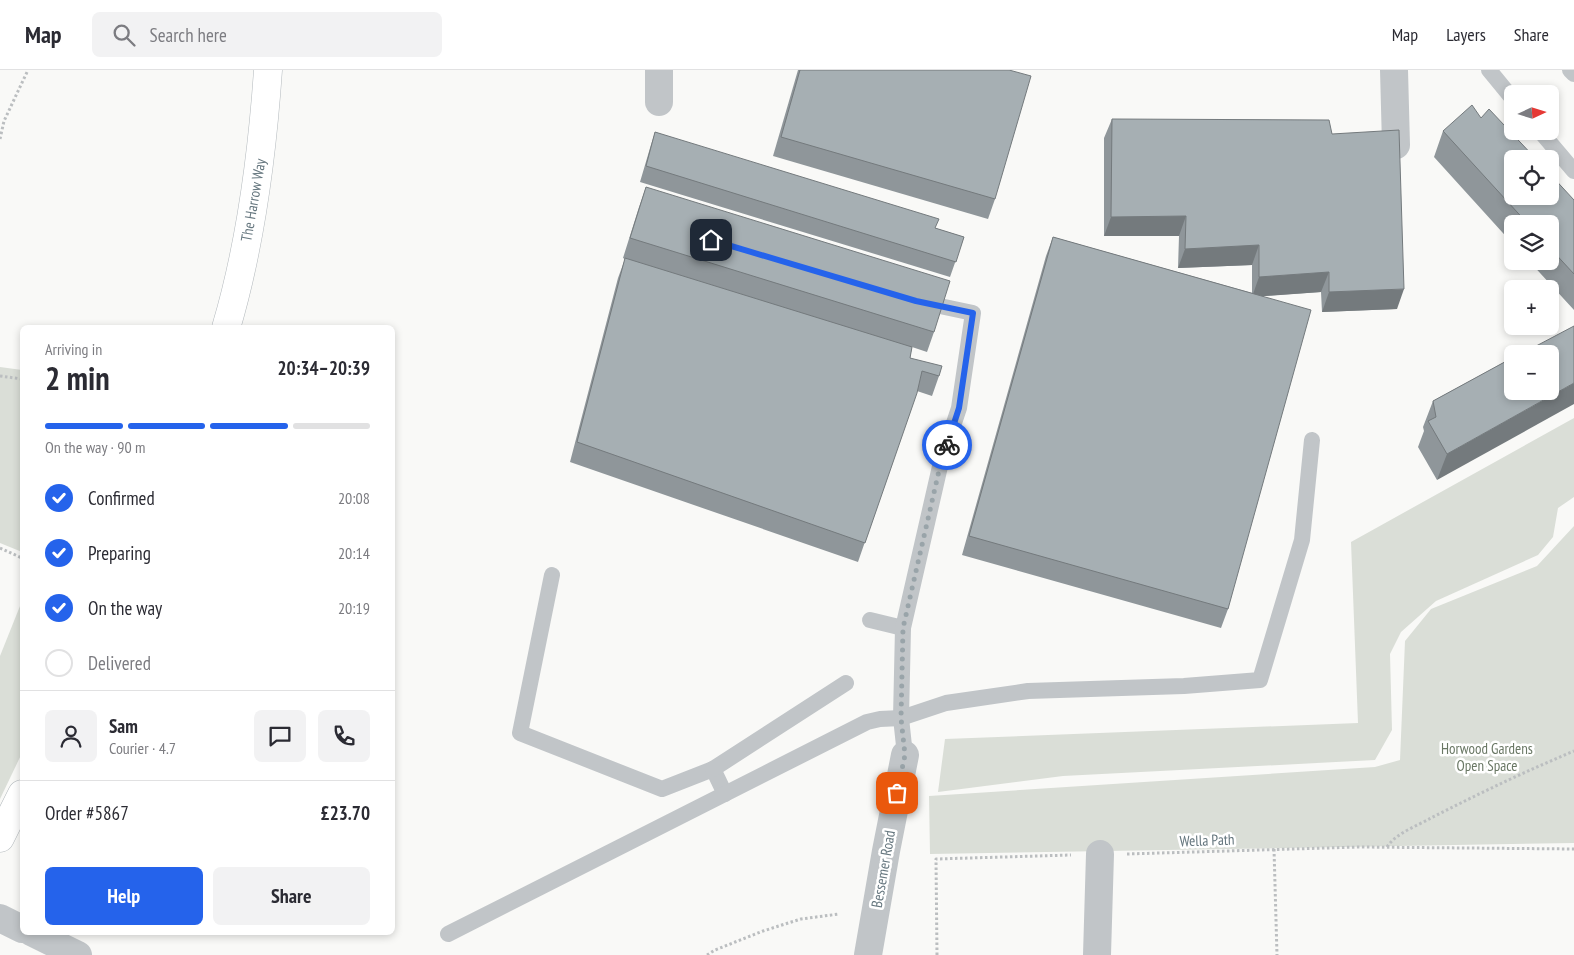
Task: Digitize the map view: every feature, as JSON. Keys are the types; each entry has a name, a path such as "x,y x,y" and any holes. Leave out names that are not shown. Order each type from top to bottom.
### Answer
{"street":[{"name":"The Harrow Way","path":"227,325 245,248 258,180 264,133 268,70"},
{"path":"658,102 659,70"},
{"path":"1394,70 1396,145"},
{"name":"Bessemer Road","path":"868,955 905,755"},
{"path":"0,838 20,798"},
{"path":"1097,955 1100,854"},
{"path":"0,918 20,928"},
{"path":"37,935 78,955"}],"lane":[{"path":"1489,70 1504,88"},
{"path":"1570,70 1574,74"},
{"path":"1547,140 1574,172"},
{"path":"905,755 901,718 903,628 941,462 959,408 973,313 907,298"},
{"path":"448,934 868,722 880,719 901,718 946,703 1028,691 1184,686 1260,680 1302,540 1312,440"},
{"path":"552,575 520,733 662,790 713,769 846,683"},
{"path":"870,620 903,628"},
{"path":"713,769 725,794"}],"path":[{"path":"0,139 4,121 28,70"},
{"path":"0,376 20,379"},
{"path":"0,548 20,557"},
{"path":"1386,848 1390,842 1404,832 1456,805 1574,751"},
{"path":"1274,849 1277,955"},
{"name":"Wella Path","path":"937,955 936,859 1274,849 1574,849"},
{"path":"707,955 763,931 801,919 839,914"}],"green space":[{"path":"0,367 20,370 20,551 0,543"},
{"path":"1574,418 1574,497 1558,508 1553,537 1538,555 1436,601 1401,632 1390,654 1392,730 1375,760 1063,776 938,792 945,739 1358,723 1351,542"},
{"name":"Horwood Gardens Open Space","path":"1574,526 1574,843 930,854 929,796 1375,767 1400,760 1405,641 1431,609 1537,566"},
{"path":"20,606 20,757 0,799 0,656"}],"building":[{"path":"800,70 1009,70 1031,76 995,199 781,137"},
{"path":"1472,105 1481,118 1489,109 1504,125 1504,140 1518,140 1528,150 1504,150 1504,198 1443,131"},
{"path":"1112,119 1329,120 1332,134 1399,130 1404,289 1329,292 1329,272 1259,277 1259,245 1185,249 1186,216 1111,217"},
{"path":"655,132 939,219 935,228 964,237 956,262 646,166"},
{"path":"1559,184 1574,200 1574,274 1559,258 1559,215 1520,215 1511,205 1559,205"},
{"path":"646,187 950,281 934,332 630,238"},
{"path":"1053,237 1311,310 1228,609 969,536"},
{"path":"625,258 912,347 910,358 942,366 939,376 922,371 917,393 865,543 577,442"},
{"path":"1574,326 1574,383 1559,391 1559,345 1538,345"},
{"path":"1504,362 1504,400 1544,400 1447,454 1428,421 1436,417 1433,401"}],"way so far":[{"path":"897,793 905,755 901,718 903,628 941,462 947,445"}],"route":[{"path":"711,240 916,301 973,313 959,408 947,445"}]}
